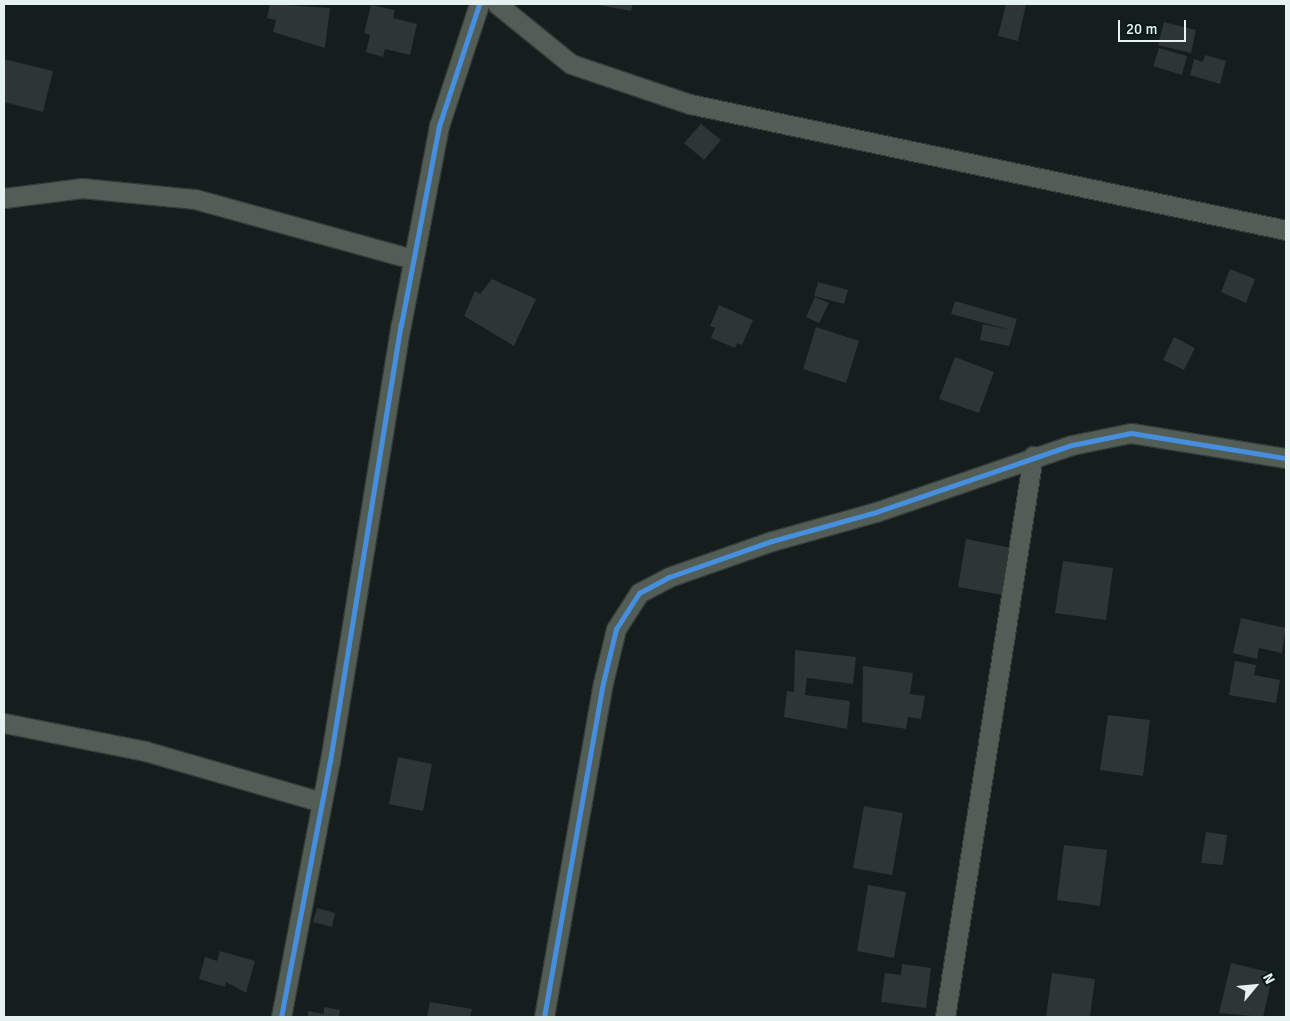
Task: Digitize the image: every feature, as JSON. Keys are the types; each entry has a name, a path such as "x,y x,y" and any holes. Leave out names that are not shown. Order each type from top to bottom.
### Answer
{"street":[{"path":"281,1017 322,802 413,259 438,126 480,4"},
{"path":"497,4 571,64 690,104 1286,230"},
{"path":"4,198 82,188 195,199 413,259"},
{"path":"544,1017 603,683 616,629 639,593 669,577 1033,456 1131,433 1286,458"},
{"path":"945,1017 1033,456"},
{"path":"4,723 145,751 322,802"}],"building":[{"path":"270,4 330,8 325,48 273,32 276,20 267,18"},
{"path":"593,4 633,4 631,11"},
{"path":"1006,4 1026,4 1018,41 998,36"},
{"path":"371,5 395,10 393,18 417,24 410,55 385,49 383,57 366,52 370,35 364,33"},
{"path":"1164,22 1196,30 1191,53 1158,45"},
{"path":"1159,48 1187,56 1182,75 1153,66"},
{"path":"1205,55 1226,61 1220,84 1190,75 1194,59 1203,62"},
{"path":"4,59 53,71 43,112 4,102"},
{"path":"701,124 721,140 704,160 684,143"},
{"path":"1230,269 1255,279 1246,303 1221,292"},
{"path":"492,279 536,299 514,346 464,316 475,291 480,294"},
{"path":"818,282 848,290 844,304 814,296"},
{"path":"815,297 829,303 819,323 806,317"},
{"path":"955,301 1017,319 1009,346 980,340 983,324 1011,330 951,314"},
{"path":"719,305 753,320 742,345 737,343 735,348 711,338 715,328 710,326"},
{"path":"816,327 859,341 846,383 803,369"},
{"path":"1174,337 1195,348 1184,370 1163,360"},
{"path":"955,357 994,372 979,413 939,399"},
{"path":"966,539 1012,548 1003,595 958,587"},
{"path":"1063,561 1113,568 1106,620 1055,613"},
{"path":"1241,618 1286,628 1282,653 1259,648 1257,659 1233,653"},
{"path":"795,650 856,657 853,684 807,678 805,695 850,701 847,729 784,717 787,691 794,692"},
{"path":"1235,661 1256,665 1254,675 1280,680 1276,703 1229,695"},
{"path":"863,666 913,673 910,694 925,696 921,719 908,717 906,729 862,722"},
{"path":"1108,715 1150,720 1143,776 1100,770"},
{"path":"398,757 432,764 423,811 389,804"},
{"path":"864,806 903,813 892,875 853,868"},
{"path":"1206,832 1227,835 1223,865 1201,863"},
{"path":"1064,845 1107,850 1100,906 1057,900"},
{"path":"868,885 906,892 894,958 857,951"},
{"path":"317,908 335,913 332,927 313,922"},
{"path":"220,951 255,961 246,993 226,982 225,987 199,979 205,957 217,961"},
{"path":"1231,963 1273,973 1263,1017 1219,1013"},
{"path":"902,964 931,968 926,1008 881,1002 885,973 901,975"},
{"path":"1052,973 1095,979 1090,1017 1046,1017"},
{"path":"430,1002 472,1009 470,1017 427,1017"},
{"path":"324,1007 340,1010 339,1017 308,1017 308,1011 324,1014"}],"cycle path":[{"path":"281,1017 330,761 401,325 439,126 479,4"},
{"path":"544,1017 603,683 616,629 639,593 669,577 772,541 876,512 1072,445 1131,433 1286,458"}]}
